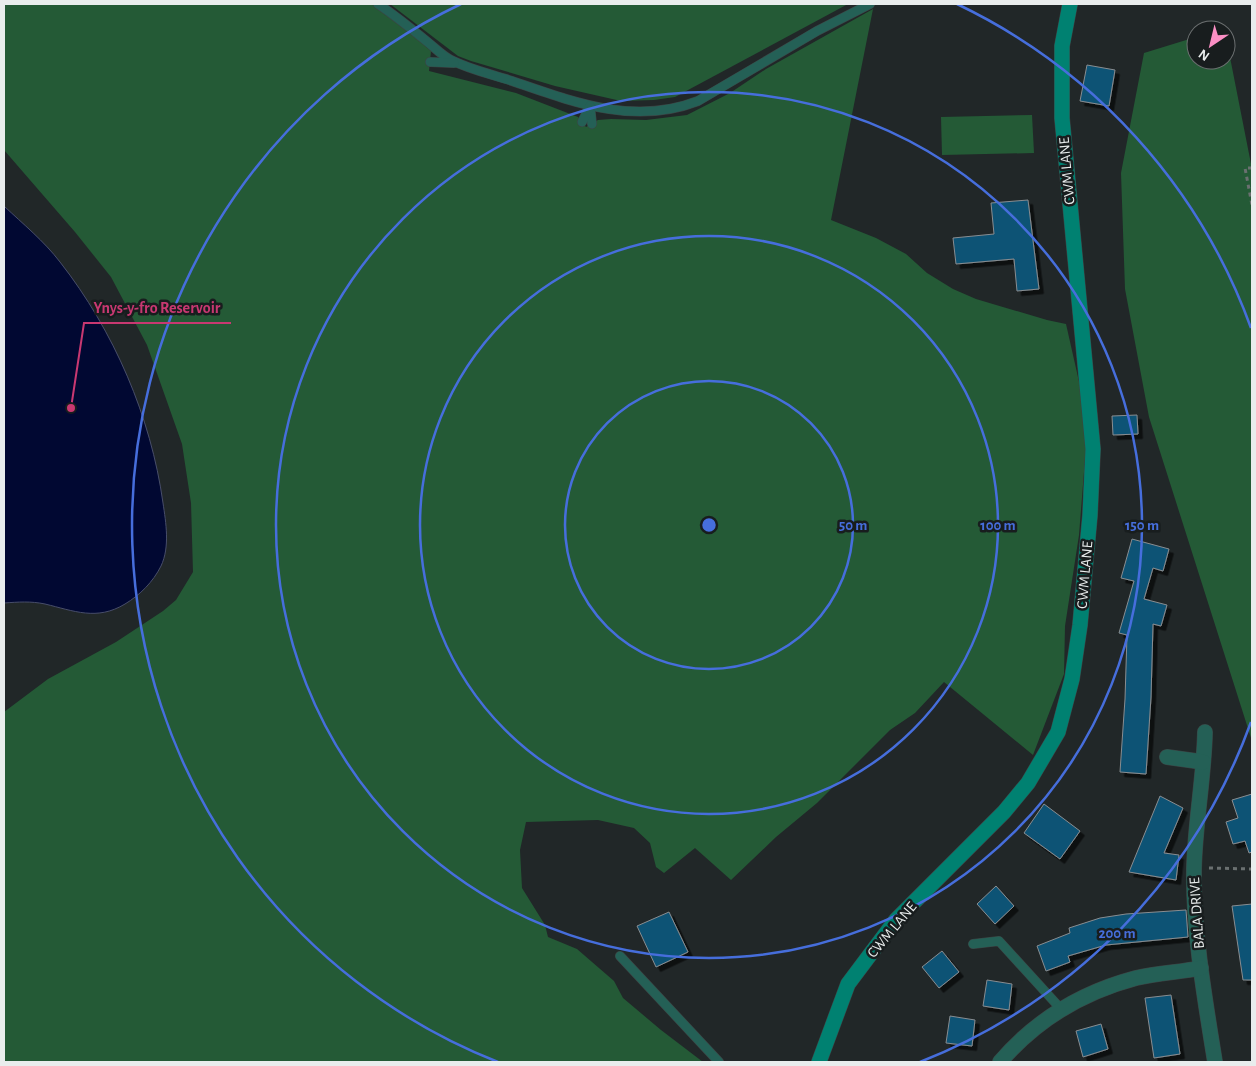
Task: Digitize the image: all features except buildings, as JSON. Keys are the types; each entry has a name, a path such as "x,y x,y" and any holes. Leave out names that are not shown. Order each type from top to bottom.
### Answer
{"street":[{"name":"CWM LANE","path":"819,1062 848,984 896,920 1004,812 1032,776 1058,732 1072,679 1080,625 1090,515 1093,449 1062,118 1062,46 1070,4"},
{"name":"BALA DRIVE","path":"1205,732 1194,868 1194,899 1201,968 1215,1062"},
{"path":"1167,757 1203,762"},
{"path":"1000,1062 1040,1023 1088,994 1137,978 1201,968"}],"lane":[{"path":"378,4 449,59 475,71 536,85 570,101 620,111 666,110 698,101 801,40 870,4"},
{"path":"430,62 457,63"},
{"path":"582,122 590,106"},
{"path":"590,106 592,124"},
{"path":"973,944 999,941 1061,1009"},
{"path":"620,956 719,1062"}],"path":[{"path":"1252,168 1244,168 1252,206"},
{"path":"1194,868 1252,869"}],"green space":[{"path":"4,4 371,4 387,13 431,51 429,71 516,93 578,117 586,127 598,120 646,120 687,115 730,93 766,69 873,9 831,220 876,238 906,254 927,273 953,289 976,299 1066,324 1080,386 1086,447 1079,535 1065,626 1064,674 1033,755 944,682 915,713 890,730 817,803 776,837 731,880 695,848 664,873 656,867 650,843 634,828 598,820 526,822 520,850 522,888 545,925 548,937 577,949 614,981 623,998 703,1062 4,1062 4,712 48,679 116,642 163,611 176,600 193,572 191,503 182,444 147,345 111,277 4,150"},
{"path":"390,4 848,4 675,97 621,101 555,86 458,56"},
{"path":"1186,40 1186,70 1232,70 1252,169 1252,741 1149,417 1125,289 1121,173 1144,53"},
{"path":"1032,115 1034,153 942,155 941,117"}],"water":[{"path":"4,206 54,254 97,317 127,376 139,407 157,471 167,535 164,559 150,583 136,597 115,609 105,612 76,612 35,602 4,603"}],"place":[{"name":"Ynys-y-fro Reservoir","path":"71,408"}]}
